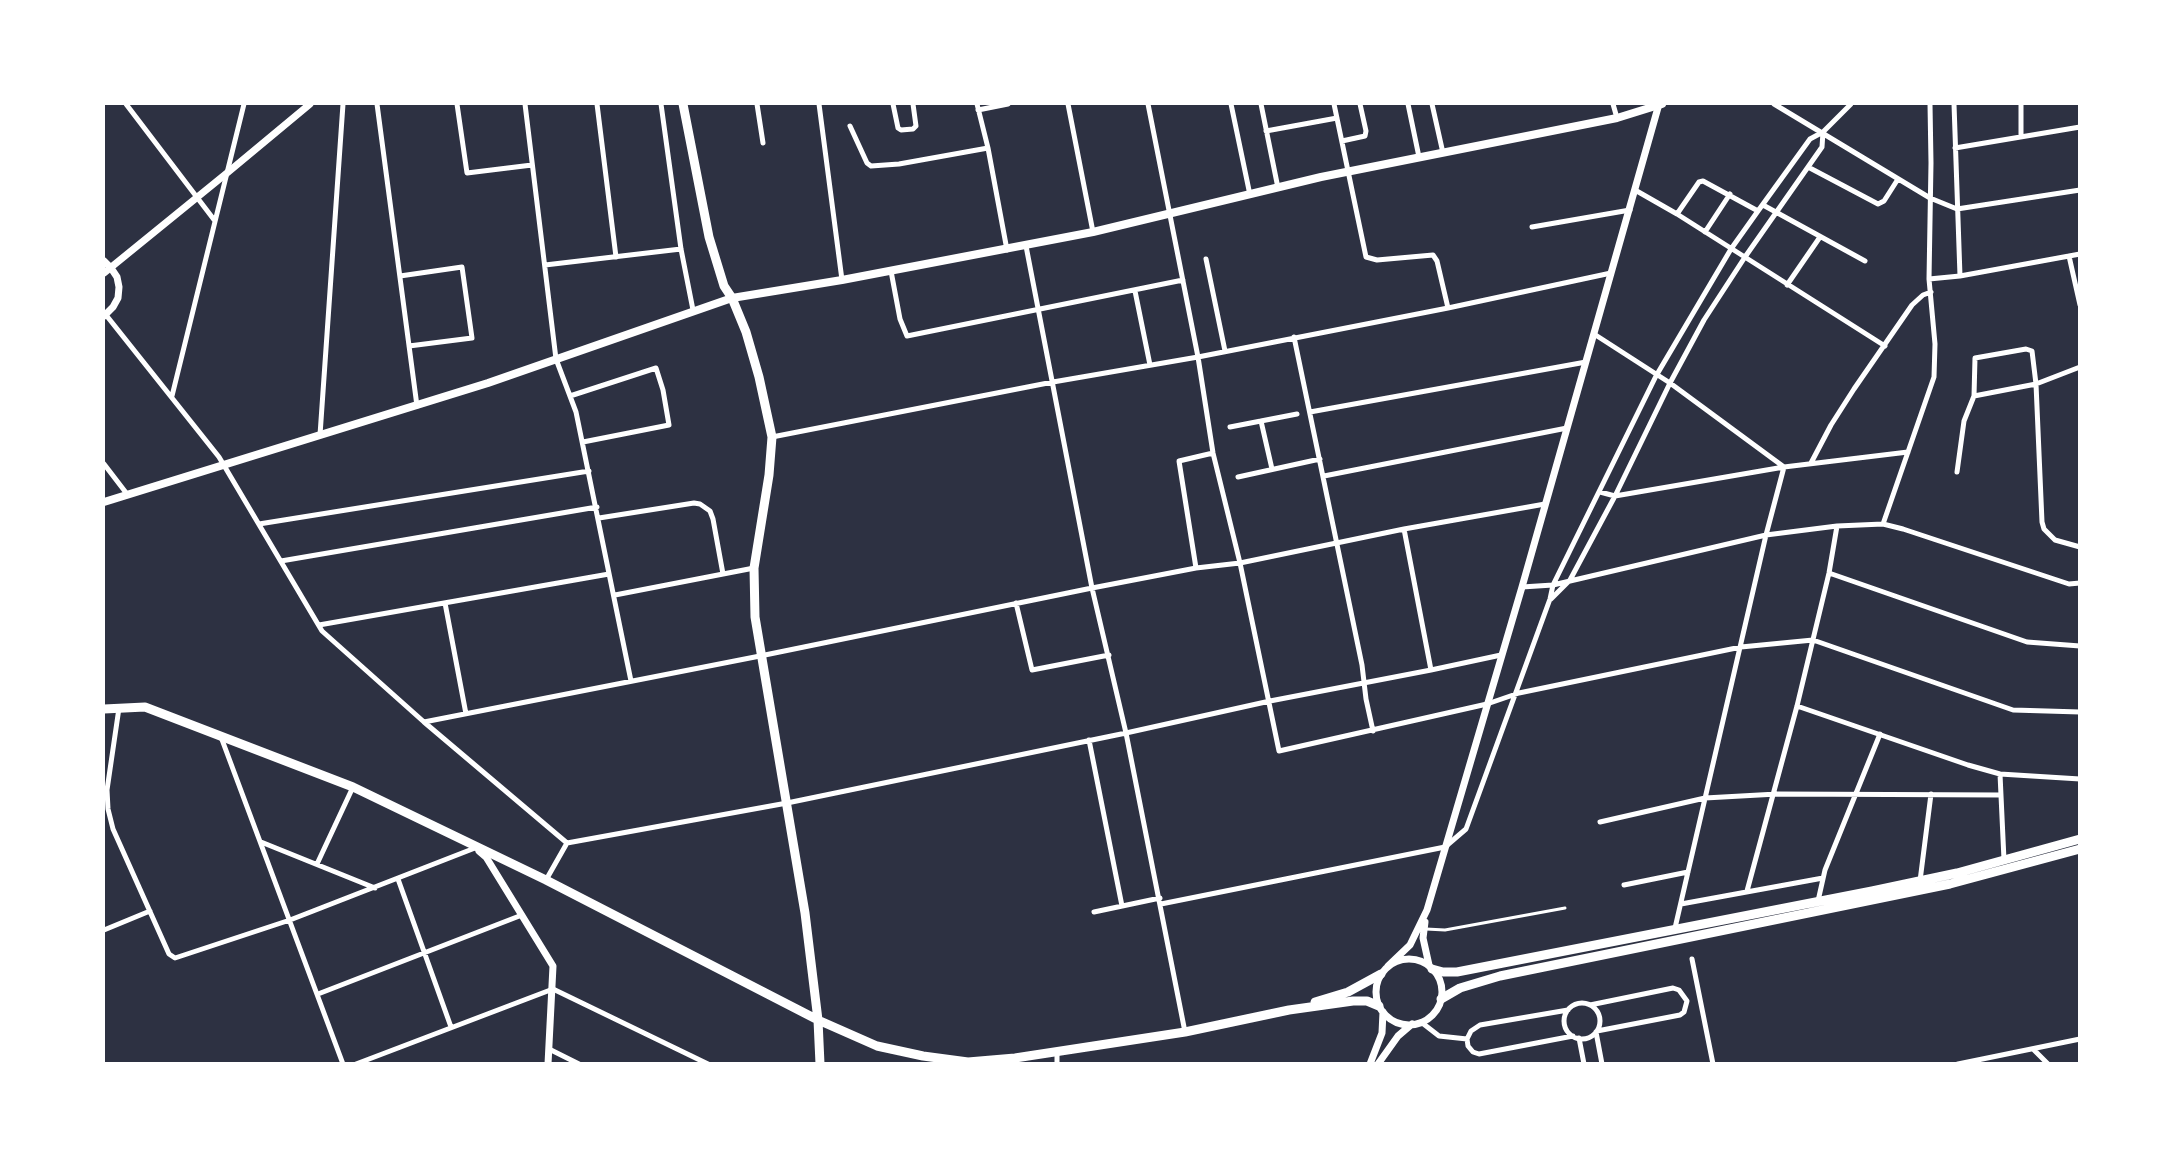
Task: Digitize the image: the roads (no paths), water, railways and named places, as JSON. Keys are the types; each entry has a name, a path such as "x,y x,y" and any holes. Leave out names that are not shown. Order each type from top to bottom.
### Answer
{"main road":[{"path":"683,104 709,237 724,286 732,298 746,332 759,377 772,437 769,475 754,568 754,617 810,946 820,1064"},
{"path":"104,502 417,406 732,298 1007,250 1093,232 1321,177 1617,118 1660,104"},
{"path":"104,709 145,707 353,787 546,880 818,1020 877,1046 923,1056 968,1062 1015,1058 1185,1032 1289,1010 1360,1000 1381,1009"},
{"path":"1431,967 1443,972 1457,972 1920,881 2079,838"},
{"path":"1441,999 1460,988 1500,976 1950,884 2079,849"},
{"path":"1289,1010 1348,992 1385,970"}],"street":[{"path":"126,104 215,221"},
{"path":"172,396 244,104"},
{"path":"104,273 310,104"},
{"path":"320,435 343,104"},
{"path":"377,104 417,406"},
{"path":"457,104 467,173 532,165"},
{"path":"525,104 556,360 576,412 631,681"},
{"path":"597,104 616,257"},
{"path":"661,104 681,249 693,310"},
{"path":"757,104 763,143"},
{"path":"819,104 842,280"},
{"path":"893,104 898,128 908,130 916,126 913,104"},
{"path":"1007,250 988,148 977,107 1008,104"},
{"path":"1068,104 1093,232"},
{"path":"1148,104 1198,357 1213,453 1240,563 1280,751 1487,704 1514,695 1741,647 1813,640 2013,710 2079,712"},
{"path":"1231,104 1250,195"},
{"path":"1261,104 1278,188"},
{"path":"1334,104 1366,257 1377,260 1433,255 1437,261 1448,308"},
{"path":"1342,141 1365,136 1360,104"},
{"path":"1408,104 1419,157"},
{"path":"1432,104 1443,153"},
{"path":"1613,104 1617,118"},
{"path":"1381,1009 1399,1023 1412,1024 1421,1022 1434,1013 1441,999 1440,980 1431,967 1424,949 1427,910 1660,104"},
{"path":"1774,104 1930,198 1957,209 2079,189"},
{"path":"1094,912 1445,847 1466,829 1550,599 1553,585 1656,376 1731,249 1758,211 1810,139 1823,132 1851,104"},
{"path":"1882,524 1934,377 1935,344 1929,279 1930,104"},
{"path":"1954,104 1960,276"},
{"path":"2021,104 2021,136"},
{"path":"1266,131 1337,118"},
{"path":"850,126 867,163 872,166 898,164 988,148"},
{"path":"1955,148 2079,127"},
{"path":"1550,599 1570,580 1704,320 1776,211 1822,147 1823,132"},
{"path":"1808,167 1878,204 1884,201 1898,179"},
{"path":"1677,214 1701,181 1707,181 1758,211"},
{"path":"1635,190 1677,214 1885,346"},
{"path":"1705,232 1730,194"},
{"path":"1763,205 1865,261"},
{"path":"1532,227 1629,210"},
{"path":"1787,285 1820,237"},
{"path":"1026,246 1092,588 1126,733 1185,1032"},
{"path":"544,265 681,249"},
{"path":"1929,279 1960,276 2079,254"},
{"path":"2069,256 2079,305"},
{"path":"1206,259 1225,351"},
{"path":"104,261 117,277 119,287 118,298 105,315 219,457 322,631 424,722 567,843"},
{"path":"400,276 462,267 472,338 409,346"},
{"path":"891,271 902,325 907,336 1183,280"},
{"path":"772,437 1053,382 1198,357 1448,308 1611,273"},
{"path":"1135,291 1150,365"},
{"path":"1811,463 1837,416 1912,305 1930,292"},
{"path":"1691,315 1704,320"},
{"path":"1594,334 1670,383 1784,467"},
{"path":"1294,337 1338,542 1373,731"},
{"path":"1957,472 1964,420 1974,396 1974,360 1977,357 2026,349 2032,351 2036,384 2042,522 2044,529 2055,540 2079,547"},
{"path":"1310,412 1586,362"},
{"path":"1974,396 2036,384 2079,367"},
{"path":"570,396 656,368 663,390 669,425 583,442"},
{"path":"1230,427 1297,414"},
{"path":"1261,421 1272,469"},
{"path":"1324,476 1567,428"},
{"path":"1600,492 1615,496 1784,467 1908,452"},
{"path":"1196,568 1179,461 1213,453"},
{"path":"1238,477 1320,459"},
{"path":"104,464 127,494"},
{"path":"1675,928 1766,535 1784,467"},
{"path":"259,524 589,471"},
{"path":"599,518 694,503 700,504 710,511 713,519 723,574"},
{"path":"424,722 1092,588 1196,568 1240,563 1404,529 1545,504"},
{"path":"280,561 597,507"},
{"path":"1522,587 1553,585 1766,535 1837,526 1882,524 2069,584 2079,583"},
{"path":"1747,891 1797,706 1829,573 1837,526"},
{"path":"1404,529 1431,670"},
{"path":"615,595 754,568"},
{"path":"1829,573 2027,642 2079,646"},
{"path":"319,626 609,574"},
{"path":"445,603 466,714"},
{"path":"1016,603 1032,670 1109,655"},
{"path":"567,843 787,803 1270,701 1501,655"},
{"path":"1797,706 2000,774 2079,779"},
{"path":"119,708 107,790 108,809 113,829 169,954 175,958 290,920 398,879 473,845 486,856 553,966 548,1064"},
{"path":"1818,901 1823,878 1880,734"},
{"path":"220,737 343,1064"},
{"path":"1089,740 1122,906"},
{"path":"2000,774 2004,860"},
{"path":"317,864 353,787"},
{"path":"1600,822 1705,798 1856,793 2001,795"},
{"path":"1920,881 1931,794"},
{"path":"261,842 375,888"},
{"path":"546,880 567,843"},
{"path":"1624,885 1688,872"},
{"path":"1681,904 1823,878"},
{"path":"398,879 451,1027"},
{"path":"1370,1064 1382,1033 1381,1009 1376,990 1385,970 1410,945 1427,910"},
{"path":"104,930 150,911"},
{"path":"318,994 522,915"},
{"path":"1385,970 1404,959 1413,959 1431,967"},
{"path":"1692,959 1713,1064"},
{"path":"1673,988 1679,990 1687,1001 1684,1012 1680,1015 1596,1032 1588,1038 1576,1037 1479,1054 1473,1052 1468,1046 1467,1039 1471,1031 1480,1025 1568,1010 1578,1004 1590,1005 1673,988"},
{"path":"356,1064 553,989 708,1064"},
{"path":"1590,1005 1599,1014 1599,1026 1596,1032 1602,1064"},
{"path":"1568,1010 1564,1021 1565,1027 1576,1037 1584,1064"},
{"path":"1421,1022 1439,1036 1467,1039"},
{"path":"1378,1064 1398,1036 1412,1024"},
{"path":"1958,1064 2079,1039"},
{"path":"549,1049 579,1064"},
{"path":"2033,1049 2048,1064"},
{"path":"1057,1052 1057,1064"}],"lane":[{"path":"1424,929 1445,930 1565,908"}]}
